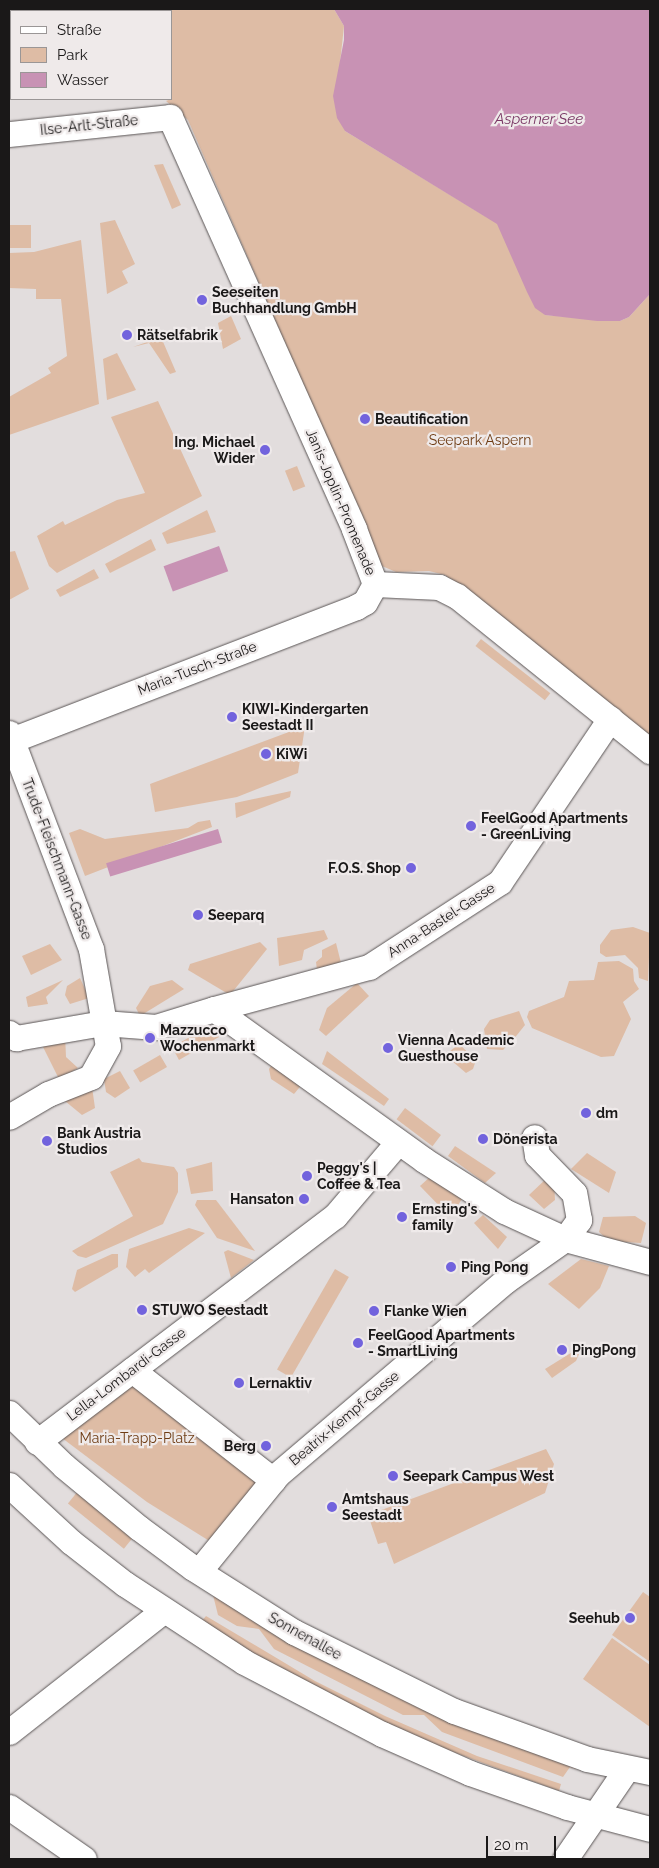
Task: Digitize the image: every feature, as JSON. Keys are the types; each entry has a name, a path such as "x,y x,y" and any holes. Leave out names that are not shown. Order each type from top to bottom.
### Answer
{"street":[{"name":"Ilse-Arlt-Straße","path":"9,134 170,117"},
{"name":"Janis-Joplin-Promenade","path":"170,117 354,528 375,584 440,587 457,596 650,751"},
{"name":"Maria-Tusch-Straße","path":"10,738 356,607 365,602 375,584"},
{"name":"Anna-Bastel-Gasse","path":"9,1033 16,1038 103,1023 156,1027 214,1009 369,967 500,882 610,719"},
{"name":"Trude-Fleischmann-Gasse","path":"9,1117 48,1094 91,1077 108,1046 91,949 10,738"},
{"path":"214,1009 398,1142 504,1211 565,1239 650,1262"},
{"path":"534,1137 536,1155 574,1193 579,1220 565,1239"},
{"name":"Lella-Lombardi-Gasse","path":"37,1442 335,1216 398,1142"},
{"name":"Beatrix-Kempf-Gasse","path":"199,1571 273,1480 505,1282 565,1239"},
{"path":"132,1370 273,1480"},
{"name":"Sonnenallee","path":"9,1413 37,1442 105,1502 199,1571 294,1632 446,1707 587,1758 639,1770"},
{"path":"9,1485 84,1552 163,1611 244,1662 382,1734 470,1773 595,1816 650,1829"},
{"path":"9,1732 163,1611"},
{"path":"565,1859 595,1816 639,1770"},
{"path":"9,1807 84,1859"}],"green space":[{"name":"Seepark Aspern","path":"155,9 334,9 344,26 340,63 345,131 488,218 495,213 545,315 620,321 629,317 650,294 650,738 445,575 429,571 396,572 382,566 188,120 166,101 172,100 172,10"},
{"path":"163,164 181,205 172,209 154,165"},
{"path":"115,220 135,264 122,271 128,283 107,294 100,223"},
{"path":"9,225 31,225 31,248 9,248"},
{"path":"81,240 99,404 9,435 9,397 51,373 48,368 67,356 61,299 36,299 36,289 9,288 9,253 34,252"},
{"path":"231,316 241,339 223,349 218,323"},
{"path":"161,337 176,372 170,374 149,343 133,347"},
{"path":"117,353 136,390 107,400 103,359"},
{"path":"158,401 202,496 57,573 49,566 37,536 63,521 65,525 117,500 145,493 111,417"},
{"path":"297,466 305,486 293,491 285,471"},
{"path":"207,510 216,532 167,544 162,533"},
{"path":"151,539 156,550 110,573 105,564"},
{"path":"15,551 29,589 9,600 9,552"},
{"path":"94,569 99,578 60,597 56,590"},
{"path":"481,639 550,693 545,700 475,646"},
{"name":"KiWi","path":"305,726 298,773 237,797 155,812 150,784"},
{"path":"291,791 290,797 236,818 235,803"},
{"path":"210,820 212,827 85,876 69,833 80,829 105,839 188,828 198,822"},
{"path":"633,927 650,933 648,981 639,978 638,968 625,955 606,957 600,953 600,945 611,930"},
{"path":"324,930 328,939 304,950 302,960 279,966 277,938"},
{"path":"260,942 267,949 230,995 188,970 190,964"},
{"path":"336,943 342,967 317,970 316,962 322,957 322,950"},
{"path":"50,944 62,960 31,975 22,956"},
{"path":"619,961 633,969 634,981 639,989 623,1002 631,1019 614,1056 601,1057 532,1028 527,1017 529,1011 564,997 569,981 594,980 598,962"},
{"path":"80,978 89,998 70,1004 65,995 67,986"},
{"path":"63,980 46,997 48,1004 28,1007 26,997"},
{"path":"172,980 184,989 140,1016 136,1008 150,986"},
{"path":"357,983 369,996 326,1036 319,1030 327,1008"},
{"path":"519,1011 525,1025 517,1035 503,1050 487,1049 484,1029 490,1020"},
{"path":"208,1027 219,1037 179,1060 172,1047"},
{"path":"65,1034 66,1057 78,1068 59,1079 43,1047 48,1037"},
{"path":"459,1044 476,1060 473,1069 466,1073 445,1055"},
{"path":"327,1051 389,1099 384,1106 322,1064"},
{"path":"160,1055 167,1067 140,1083 133,1070"},
{"path":"276,1059 304,1082 294,1094 271,1079 269,1069"},
{"path":"120,1071 130,1088 115,1098 106,1092 104,1079"},
{"path":"92,1087 95,1108 82,1115 65,1101"},
{"path":"405,1108 441,1135 433,1146 397,1119"},
{"path":"455,1146 496,1173 485,1183 448,1156"},
{"path":"587,1153 616,1172 609,1193 571,1169"},
{"path":"139,1158 142,1162 174,1167 178,1173 178,1192 163,1224 86,1258 78,1256 72,1251 133,1216 110,1172"},
{"path":"212,1162 213,1191 191,1194 186,1169"},
{"path":"431,1176 462,1199 450,1217 420,1186"},
{"path":"547,1178 554,1182 555,1200 544,1209 529,1195"},
{"path":"197,1200 216,1200 255,1251 217,1238 195,1205"},
{"path":"483,1215 507,1237 498,1249 474,1223"},
{"path":"635,1216 646,1223 641,1243 609,1241 599,1232 603,1217"},
{"path":"189,1228 205,1233 149,1273 145,1269 135,1277 126,1267 129,1249"},
{"path":"228,1250 254,1260 231,1278 224,1252"},
{"path":"112,1254 118,1254 118,1267 75,1292 72,1289 77,1270"},
{"path":"581,1259 609,1266 600,1288 579,1309 548,1284"},
{"path":"335,1269 349,1277 291,1377 277,1369"},
{"path":"574,1351 579,1354 576,1361 552,1378 545,1369"},
{"name":"Maria-Trapp-Platz","path":"132,1378 262,1480 211,1542 147,1502 58,1435"},
{"path":"546,1449 554,1464 545,1493 394,1564 386,1542 378,1544 368,1515"},
{"path":"78,1491 134,1536 124,1549 68,1503"},
{"path":"212,1591 578,1764 576,1769 570,1767 563,1777 442,1732 424,1715 403,1715 274,1649 259,1629 237,1626 218,1615"},
{"path":"643,1592 650,1597 650,1662 612,1635"},
{"path":"206,1616 315,1681 385,1716 477,1756 561,1784 559,1791 426,1742 316,1690 201,1622"},
{"path":"612,1638 650,1665 650,1727 583,1679"}],"water":[{"name":"Asperner See","path":"334,9 650,9 650,294 629,317 620,321 597,321 545,315 535,308 497,224 345,131 337,118 333,96 344,40 344,26"},
{"path":"219,546 228,571 173,592 164,566"},
{"path":"218,829 222,842 110,877 106,863"}],"place":[{"name":"Seeseiten Buchhandlung GmbH","path":"202,300"},
{"name":"Rätselfabrik","path":"127,335"},
{"name":"Beautification","path":"365,419"},
{"name":"Ing. Michael Wider","path":"265,450"},
{"name":"KIWI-Kindergarten Seestadt II","path":"232,717"},
{"name":"KiWi","path":"266,754"},
{"name":"FeelGood Apartments - GreenLiving","path":"471,826"},
{"name":"F.O.S. Shop","path":"411,868"},
{"name":"Seeparq","path":"198,915"},
{"name":"Mazzucco Wochenmarkt","path":"150,1038"},
{"name":"Vienna Academic Guesthouse","path":"388,1048"},
{"name":"dm","path":"586,1113"},
{"name":"Dönerista","path":"483,1139"},
{"name":"Bank Austria Studios","path":"47,1141"},
{"name":"Peggy's | Coffee & Tea","path":"307,1176"},
{"name":"Hansaton","path":"304,1199"},
{"name":"Ernsting's family","path":"402,1217"},
{"name":"Ping Pong","path":"451,1267"},
{"name":"STUWO Seestadt","path":"142,1310"},
{"name":"Flanke Wien","path":"374,1311"},
{"name":"FeelGood Apartments - SmartLiving","path":"358,1343"},
{"name":"PingPong","path":"562,1350"},
{"name":"Lernaktiv","path":"239,1383"},
{"name":"Berg","path":"266,1446"},
{"name":"Seepark Campus West","path":"393,1476"},
{"name":"Amtshaus Seestadt","path":"332,1507"},
{"name":"Seehub","path":"630,1618"}]}
